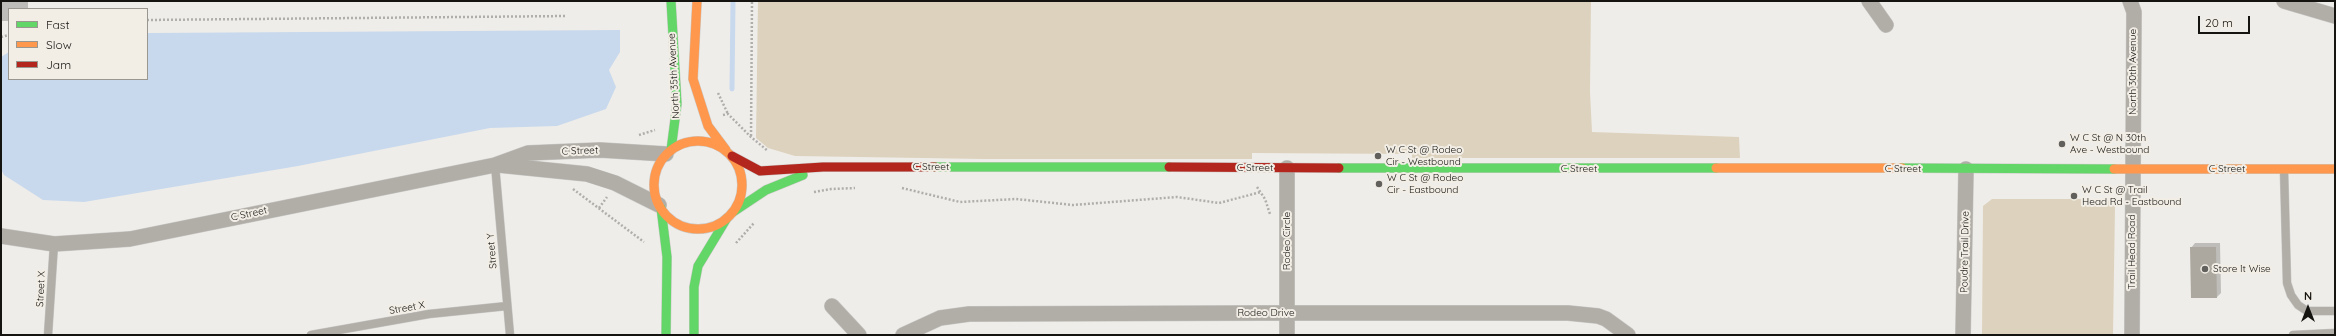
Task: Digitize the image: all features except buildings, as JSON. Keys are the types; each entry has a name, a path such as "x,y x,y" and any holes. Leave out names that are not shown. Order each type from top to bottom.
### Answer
{"street":[{"name":"North 35th Avenue","path":"669,152 676,124 677,104 672,45 671,1"},
{"name":"North 35th Avenue","path":"697,1 693,79 698,103 708,126 729,153"},
{"path":"1869,1 1886,25"},
{"name":"North 30th Avenue","path":"2130,1 2134,12 2133,169"},
{"path":"2284,1 2335,16"},
{"path":"666,335 666,257 660,207 654,192 654,178 658,165 669,152 687,142 704,141 716,144 729,153 742,178 742,190 730,215 712,240 698,266 694,287 694,335"},
{"name":"C Street","path":"1,236 54,244 130,239 495,165 528,153 600,150 669,152"},
{"name":"C Street","path":"729,153 760,172 823,167 2335,169"},
{"name":"C Street","path":"495,165 587,174 615,183 660,207"},
{"name":"C Street","path":"730,215 766,190 823,167"},
{"name":"Rodeo Circle","path":"1287,168 1287,335"},
{"name":"Poudre Trail Drive","path":"1963,335 1966,169"},
{"name":"Trail Head Road","path":"2132,335 2133,169"},
{"path":"660,207 671,220 685,227 700,229 714,226 730,215"},
{"path":"832,306 859,335"},
{"name":"Rodeo Drive","path":"903,335 940,318 969,314 1287,313 1568,313 1598,316 1606,319 1628,335"}],"lane":[{"name":"Street Y","path":"495,165 510,335"},
{"path":"2284,169 2288,283 2291,295 2298,305 2307,311 2335,311"},
{"name":"Street X","path":"48,335 54,244"},
{"name":"Street X","path":"314,335 430,314 507,306"},
{"path":"2293,335 2335,333"}],"path":[{"path":"750,137 752,1"},
{"path":"148,20 567,16"},
{"path":"724,115 728,114 750,137 770,152"},
{"path":"636,136 655,130 657,124"},
{"path":"571,188 644,240 645,246"},
{"path":"809,193 831,188 863,188"},
{"path":"895,188 903,188 960,202 1016,199 1073,205 1177,197 1219,203 1261,192"},
{"path":"599,208 608,196"},
{"path":"733,246 749,228 760,219"}],"shaded area":[{"path":"758,1 1591,1 1590,92 1592,132 1739,137 1740,158 1412,158 1412,154 1252,153 1252,159 985,159 795,156 768,148 756,138"},
{"path":"1992,199 2107,199 2115,207 2113,335 1982,335 1983,206"}],"water":[{"path":"620,30 620,52 609,70 616,87 606,109 557,126 490,128 298,166 84,202 43,200 4,175 1,169 1,57 8,53 8,80 148,80 148,33"}],"waterway":[{"path":"732,89 733,1"}],"traffic: fast":[{"path":"671,1 677,104 671,150"},
{"path":"935,167 1169,167"},
{"path":"1339,168 1716,168"},
{"path":"1902,168 2114,169"},
{"path":"733,212 766,190 803,175"},
{"path":"661,208 667,257 666,335"},
{"path":"694,335 694,287 698,266 727,218"}],"traffic: slow":[{"path":"697,1 693,79 708,126 726,150"},
{"path":"698,141 715,144 729,154 739,168 742,185 739,202 729,216 715,226 698,229 681,226 667,216 657,202 654,185 657,168 667,154 681,144 698,141"},
{"path":"1716,168 1902,168"},
{"path":"2114,169 2335,169"}],"traffic: jam":[{"path":"732,156 760,171 823,167 935,167"},
{"path":"1169,167 1339,168"}],"place":[{"name":"W C St @ N 30th Ave - Westbound","path":"2062,144"},
{"name":"W C St @ Rodeo Cir - Westbound","path":"1378,156"},
{"name":"W C St @ Rodeo Cir - Eastbound","path":"1379,184"},
{"name":"W C St @ Trail Head Rd - Eastbound","path":"2074,196"},
{"name":"Store It Wise","path":"2205,269"}]}
